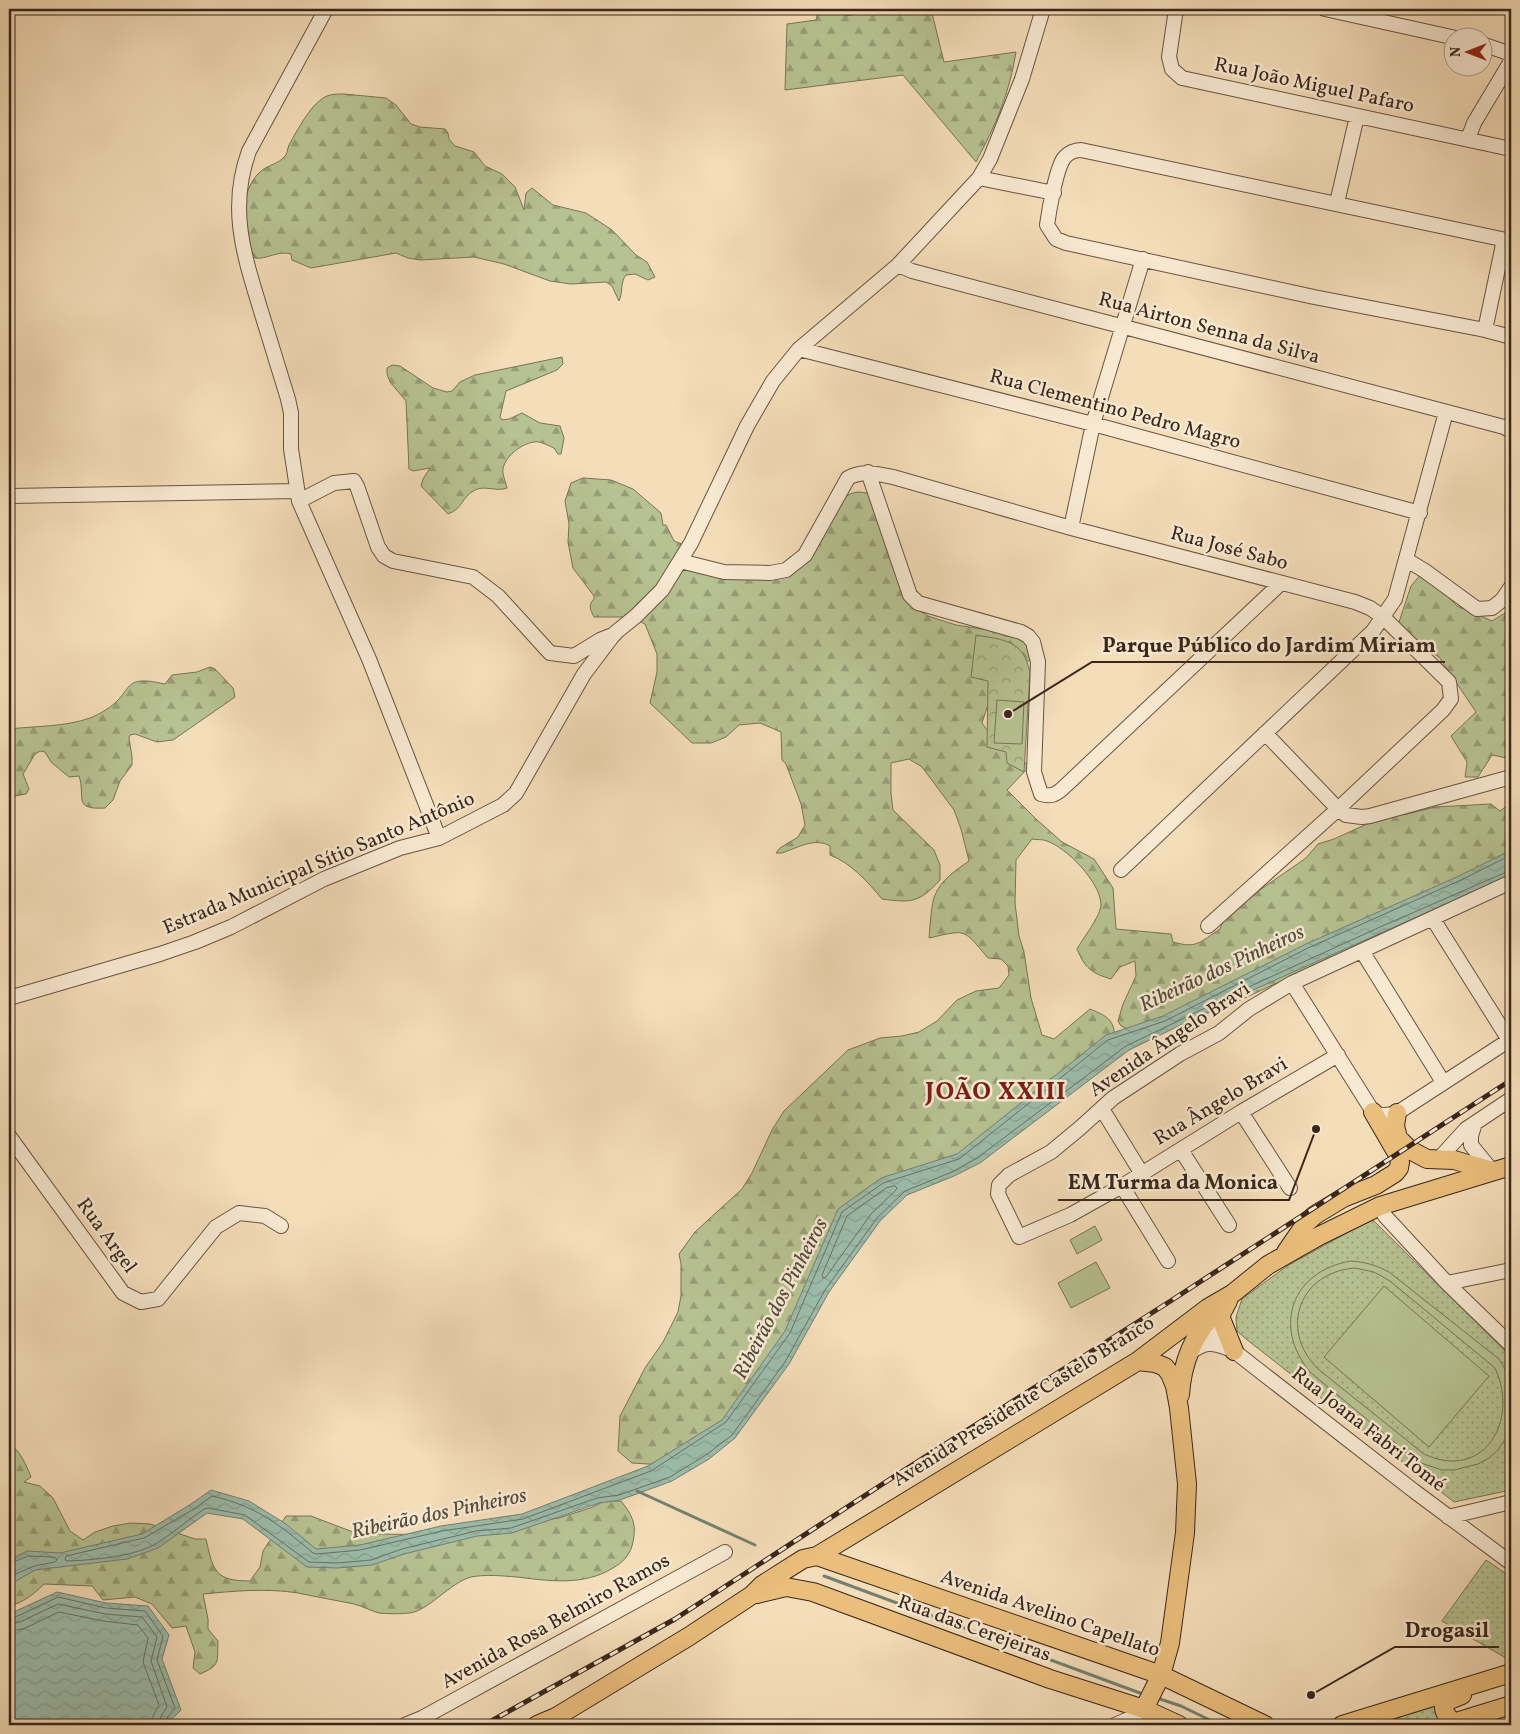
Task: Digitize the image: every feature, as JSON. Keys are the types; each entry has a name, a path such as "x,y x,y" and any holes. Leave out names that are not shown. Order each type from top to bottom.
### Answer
{"main road":[{"path":"1282,1257 1306,1223 1315,1215 1343,1198 1390,1178 1399,1168 1398,1155 1373,1112"},
{"path":"1397,1113 1395,1126 1398,1138 1402,1144 1426,1160 1454,1160 1492,1171"},
{"name":"Avenida Presidente Castelo Branco","path":"537,1725 556,1717 688,1637 752,1595 762,1585 803,1560 1138,1362 1208,1308 1232,1294 1268,1265 1318,1236 1380,1206 1511,1166"},
{"path":"1179,1408 1182,1372 1189,1353 1203,1325 1232,1294"},
{"path":"1232,1294 1220,1316 1234,1351"},
{"path":"1203,1325 1203,1319 1208,1308"},
{"path":"1138,1362 1155,1363 1165,1367 1175,1386 1187,1484 1185,1533 1170,1643 1161,1676 1144,1709"},
{"path":"803,1560 803,1577 806,1586 812,1592"},
{"name":"Avenida Avelino Capellato","path":"803,1560 1161,1676 1265,1725"},
{"name":"Rua das Cerejeiras","path":"752,1595 786,1588 812,1592 1050,1679 1144,1709 1179,1725"},
{"path":"1342,1725 1511,1674"},
{"path":"1483,1682 1468,1692 1444,1702 1444,1710 1450,1724 1511,1705"}],"street":[{"path":"326,9 249,151 242,169 239,188 240,231 244,256 288,399 291,413 291,449 298,496 369,659 439,838"},
{"path":"9,496 298,496 334,483 354,481 378,546 384,556 393,561 474,577 498,596 550,653 574,656 600,640 616,633 662,590 691,543 747,426 773,381 799,349 898,265 979,178 990,158 1022,79 1043,9"},
{"name":"Rua João Miguel Pafaro","path":"1176,9 1169,57 1172,69 1182,78 1511,149"},
{"path":"1325,9 1442,35"},
{"path":"1492,47 1511,54"},
{"path":"1468,139 1474,123 1511,61"},
{"path":"1337,203 1357,116"},
{"path":"1485,330 1507,241 1337,203 1081,150 1075,150 1064,158 1059,170 1047,225 1056,239 1066,243 1314,297 1485,330 1511,337"},
{"path":"979,178 1054,193"},
{"path":"1071,528 1093,424 1143,259"},
{"name":"Rua Airton Senna da Silva","path":"898,265 912,271 1504,427 1511,431"},
{"name":"Rua Clementino Pedro Magro","path":"799,349 1093,424 1420,513"},
{"path":"1121,870 1374,631 1395,599 1446,412"},
{"path":"680,561 724,572 770,573 786,570 804,555 848,478 868,472 910,595 918,603 1021,632 1028,636 1032,642 1038,662 1034,772 1041,794 1051,796 1062,789 1280,584"},
{"name":"Rua José Sabo","path":"868,472 893,477 1071,528 1280,584 1355,602 1370,608 1383,617 1450,682 1450,699 1443,710 1338,809 1208,926"},
{"path":"1407,560 1477,609 1492,608 1502,600 1511,587"},
{"name":"Estrada Municipal Sítio Santo Antônio","path":"9,998 195,942 231,927 324,879 400,848 439,838 503,805 516,793 584,674 616,633"},
{"path":"1265,733 1346,815 1370,816 1511,776"},
{"name":"Avenida Ângelo Bravi","path":"1020,1237 998,1194 999,1185 1009,1175 1051,1152 1113,1098 1180,1054 1219,1033 1249,1009 1292,983 1511,882"},
{"path":"1292,983 1373,1112 1379,1115 1397,1113 1510,1039 1433,918"},
{"path":"1362,951 1443,1082"},
{"name":"Rua Ângelo Bravi","path":"1020,1237 1070,1215 1122,1186 1338,1054"},
{"path":"1437,1161 1466,1129 1511,1099"},
{"path":"1102,1109 1142,1174"},
{"path":"1241,1112 1290,1188"},
{"path":"1475,1124 1471,1136 1471,1145 1492,1171"},
{"name":"Rua Argel","path":"9,1136 123,1293 141,1302 158,1299 216,1227 239,1214 265,1216 281,1226"},
{"path":"1181,1150 1229,1225"},
{"path":"1122,1186 1168,1262"},
{"path":"1380,1206 1385,1216 1448,1283 1511,1345"},
{"path":"1448,1283 1511,1270"},
{"name":"Rua Joana Fabri Tomé","path":"1203,1325 1448,1517 1511,1563"},
{"path":"1189,1353 1199,1346 1208,1343 1216,1343 1234,1351"},
{"path":"1448,1517 1511,1502"},
{"name":"Avenida Rosa Belmiro Ramos","path":"404,1725 422,1718 725,1552"},
{"path":"1117,1724 1120,1712 1119,1701"},
{"path":"1117,1724 1133,1717 1144,1709"}],"green space":[{"path":"819,9 843,9 846,16 879,9 931,9 944,62 1016,52 1010,82 1001,109 976,162 903,75 785,90 787,24 816,20"},
{"path":"344,94 386,98 396,105 411,124 420,127 445,129 449,139 455,146 474,152 485,166 502,174 515,187 524,210 526,193 532,188 553,205 586,213 612,230 636,255 647,262 655,277 648,280 635,274 626,275 619,301 612,286 606,282 571,284 550,281 504,264 474,257 420,260 396,253 311,268 292,260 291,254 286,253 255,258 247,237 244,213 248,190 253,180 260,172 280,161 287,154 289,145 300,126 319,101 329,95"},
{"path":"562,357 563,364 557,370 506,391 500,417 502,420 509,419 522,413 540,423 560,426 564,438 561,454 558,454 554,448 539,442 528,443 522,446 512,454 503,469 507,488 475,490 467,496 457,509 448,514 421,486 430,468 413,471 409,469 406,401 390,382 387,368 392,365 400,366 433,388 447,392 452,391 460,382 475,375"},
{"path":"583,478 611,480 633,489 661,513 663,525 666,525 674,541 690,547 690,558 698,572 793,565 790,557 799,557 836,504 853,493 870,494 917,609 928,616 956,625 995,631 1005,636 1018,636 1029,641 1033,660 1011,664 997,677 982,723 996,742 1019,756 1029,767 1007,790 1062,842 1094,859 1113,888 1116,929 1171,934 1173,942 1188,945 1198,943 1220,929 1224,918 1254,894 1306,858 1318,844 1334,839 1380,818 1435,807 1491,804 1500,811 1511,803 1511,871 1390,922 1380,933 1369,940 1219,1010 1185,1019 1140,1035 1121,1026 1118,1021 1123,1004 1136,976 1135,961 1120,967 1111,979 1090,969 1083,961 1077,949 1095,921 1100,909 1101,904 1095,886 1089,876 1064,851 1045,840 1032,839 1016,860 1015,903 1019,936 1024,952 1031,998 1042,1035 1054,1039 1090,1009 1107,1017 1110,1021 1114,1030 1115,1043 1047,1081 955,1161 877,1205 746,1419 664,1465 632,1463 618,1451 620,1416 645,1368 663,1342 678,1312 681,1296 681,1264 679,1254 695,1232 742,1189 752,1173 772,1130 784,1111 848,1050 880,1038 919,1032 937,1021 957,1000 976,991 999,988 1009,975 1008,966 1001,959 988,958 974,941 964,934 951,933 929,938 933,904 938,890 949,876 969,861 954,810 922,767 909,759 891,763 893,810 934,850 940,865 940,880 926,893 914,900 908,901 882,899 852,868 830,855 830,846 824,844 812,843 782,853 776,853 780,848 798,837 805,825 801,804 786,764 782,760 781,732 760,723 739,725 726,737 711,743 692,743 650,703 657,672 657,654 645,624 630,617 594,617 590,607 594,596 573,568 568,542 569,524 565,501 571,483"},
{"path":"1422,573 1429,577 1457,606 1492,621 1511,608 1511,759 1492,755 1478,777 1465,777 1467,762 1451,736 1476,712 1439,657 1413,640 1398,625 1411,586"},
{"path":"976,635 995,638 1011,644 1018,648 1027,662 1030,673 1024,772 1007,763 1006,752 987,747 988,681 971,677"},
{"path":"210,667 215,669 233,688 235,697 173,740 157,742 135,734 130,735 132,765 120,781 113,800 105,808 88,807 84,804 79,776 69,777 51,762 45,752 40,751 35,754 23,774 29,789 26,794 15,796 9,793 9,729 60,725 90,718 113,705 136,682 148,681 165,684 172,675 197,672"},
{"path":"997,700 1024,702 1022,744 994,743"},
{"path":"1372,1219 1511,1357 1511,1490 1454,1502 1237,1331 1236,1317 1242,1299 1287,1266"},
{"path":"1095,1226 1102,1240 1077,1254 1070,1240"},
{"path":"1351,1261 1380,1267 1389,1272 1499,1359 1511,1379 1511,1430 1498,1450 1489,1458 1478,1464 1454,1470 1442,1470 1418,1462 1310,1372 1298,1354 1292,1337 1291,1319 1294,1303 1302,1288 1314,1276 1331,1267","holes":["1355,1268 1374,1272 1390,1281 1495,1368 1502,1388 1503,1408 1499,1426 1491,1441 1479,1453 1464,1460 1445,1461 1424,1454 1318,1369 1306,1353 1299,1337 1298,1321 1301,1305 1309,1291 1320,1280 1336,1272"]},
{"path":"1096,1262 1110,1288 1071,1308 1058,1283"},
{"path":"1384,1286 1489,1376 1429,1447 1324,1357"},
{"path":"9,1443 22,1458 31,1477 24,1482 40,1486 53,1498 70,1531 83,1540 95,1532 113,1526 131,1523 150,1524 195,1539 206,1539 211,1559 218,1572 229,1579 238,1581 250,1581 260,1567 263,1551 286,1516 311,1516 353,1532 369,1534 456,1535 559,1518 605,1501 621,1501 632,1517 634,1533 632,1546 627,1556 616,1566 590,1578 566,1581 494,1576 471,1577 455,1585 423,1608 409,1613 379,1613 354,1604 286,1591 250,1590 203,1594 208,1629 218,1641 218,1654 215,1665 200,1674 193,1668 195,1652 186,1626 172,1628 152,1604 135,1597 103,1600 92,1586 44,1584 28,1598 9,1606"},
{"path":"1486,1560 1511,1577 1511,1661 1442,1621"},
{"path":"1440,1700 1445,1721 1434,1725 1360,1725"}],"water":[{"path":"1511,850 1511,875 1255,989 1129,1050 980,1163 907,1195 880,1221 829,1292 789,1364 735,1438 709,1459 672,1481 620,1500 599,1503 512,1533 477,1536 404,1554 372,1565 337,1568 307,1567 243,1519 207,1513 158,1548 127,1559 35,1570 16,1581 9,1582 9,1560 27,1551 60,1553 142,1534 211,1490 249,1501 286,1524 316,1549 360,1545 441,1526 522,1514 648,1466 722,1420 785,1331 838,1209 881,1178 957,1154 1106,1035 1163,1016 1306,944 1459,876"},
{"path":"57,1592 106,1603 148,1606 169,1635 162,1659 181,1710 171,1720 172,1725 9,1725 9,1613"}],"waterway":[{"path":"637,1491 755,1545"},
{"path":"824,1576 1140,1693"},
{"path":"1160,1699 1181,1706 1220,1725"}],"railway":[{"path":"484,1725 675,1619 1511,1080"}],"place":[{"name":"Parque Público do Jardim Miriam","path":"1008,714"},
{"name":"EM Turma da Monica","path":"1316,1129"},
{"name":"Drogasil","path":"1311,1695"}],"district":[{"name":"JOÃO XXIII","path":"996,1092"}],"water label":[{"name":"Ribeirão dos Pinheiros","path":"1222,969"},
{"name":"Ribeirão dos Pinheiros","path":"781,1299"},
{"name":"Ribeirão dos Pinheiros","path":"439,1514"}]}
